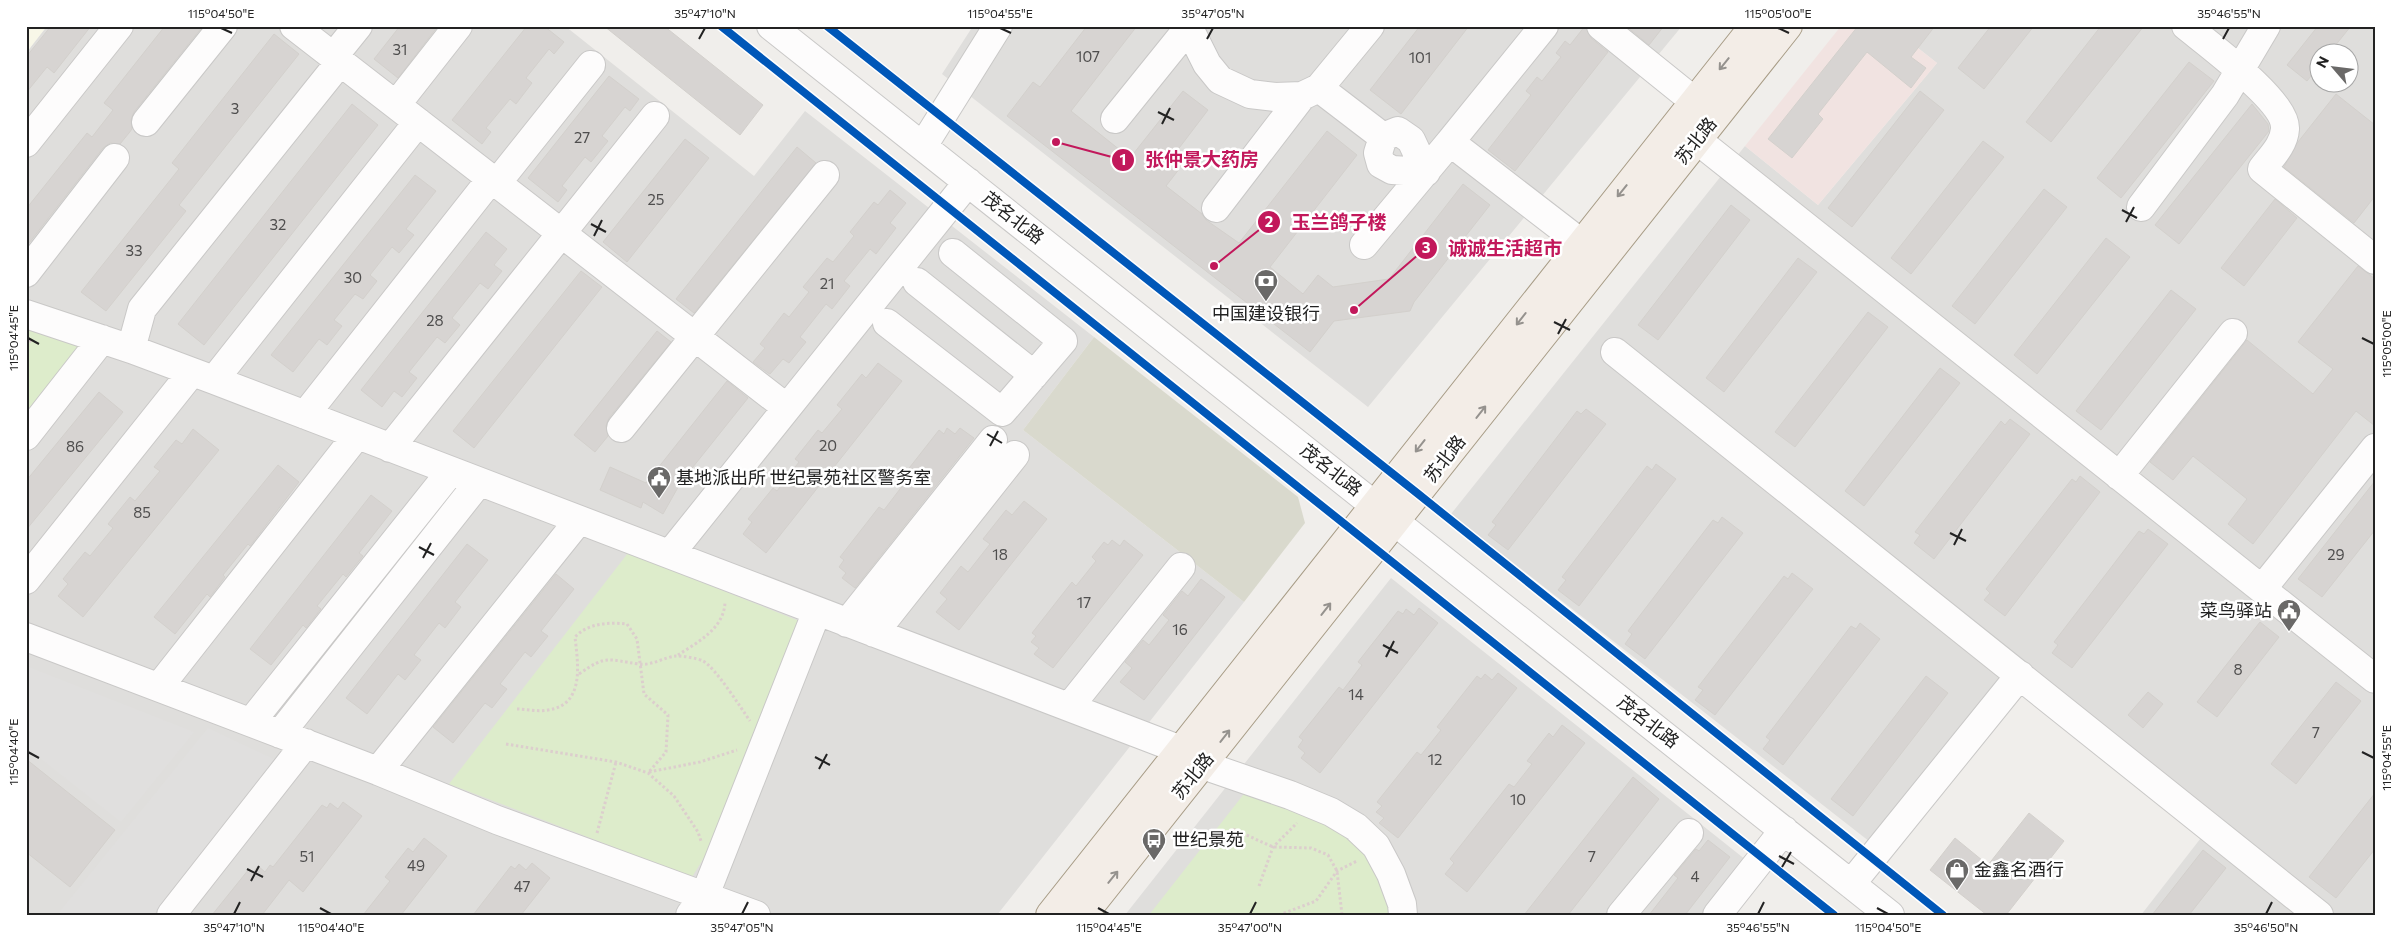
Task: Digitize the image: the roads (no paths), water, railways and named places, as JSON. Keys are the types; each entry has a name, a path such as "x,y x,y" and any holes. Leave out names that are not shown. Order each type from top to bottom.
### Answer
{"main road":[{"name":"苏北路","path":"1082,915 1203,765 1581,243 1754,26"},
{"name":"苏北路","path":"1050,915 1181,750 1385,513 1697,140 1788,26"}],"street":[{"path":"26,143 119,26"},
{"path":"146,122 223,26"},
{"path":"294,26 787,408"},
{"path":"131,349 142,309 337,59 358,26"},
{"path":"396,105 458,26"},
{"name":"茂名北路","path":"771,26 1890,915"},
{"path":"923,146 998,26"},
{"path":"1216,208 1311,92 1370,26"},
{"path":"1364,245 1426,172 1544,26"},
{"path":"1601,26 1694,101"},
{"path":"2186,26 2241,71 2275,105 2283,117 2285,129 2281,144 2262,169 2375,260"},
{"path":"2141,207 2241,71 2266,26"},
{"path":"1115,118 1189,27 1207,64 1220,80 1250,94 1274,97 1311,92 1383,137 1378,152 1381,164 1392,170 1426,172"},
{"path":"305,415 494,181 591,66"},
{"path":"390,448 655,116"},
{"path":"26,580 203,376 418,122"},
{"path":"1697,140 2375,679"},
{"path":"1450,142 1581,243"},
{"path":"26,273 116,158"},
{"path":"621,428 825,175"},
{"path":"670,554 968,182"},
{"path":"888,323 1002,412 1063,341 953,253"},
{"path":"918,282 1034,374"},
{"path":"26,314 131,349 203,376 1181,750"},
{"path":"2119,476 2233,333"},
{"path":"26,436 102,339"},
{"path":"1615,352 2319,915"},
{"path":"159,687 357,435"},
{"path":"847,623 993,440"},
{"path":"2262,589 2375,448"},
{"path":"874,632 1015,455"},
{"path":"251,722 451,471"},
{"path":"280,734 479,482"},
{"path":"378,771 579,520"},
{"path":"1070,706 1181,567"},
{"path":"698,905 817,611"},
{"path":"26,637 378,771 698,905 756,915"},
{"path":"1851,884 2020,675"},
{"path":"171,915 306,744"},
{"path":"1203,765 1290,795 1330,812 1356,827 1376,846 1391,874 1402,904 1403,915"},
{"path":"1717,915 1784,830"},
{"path":"1621,915 1689,833"}],"place":[{"name":"张仲景大药房","path":"1056,142"},
{"name":"玉兰鸽子楼","path":"1214,266"},
{"name":"中国建设银行","path":"1266,302"},
{"name":"诚诚生活超市","path":"1354,310"},
{"name":"基地派出所 世纪景苑社区警务室","path":"659,499"},
{"name":"菜鸟驿站","path":"2289,632"},
{"name":"世纪景苑","path":"1154,861"},
{"name":"金鑫名酒行","path":"1957,891"}]}
